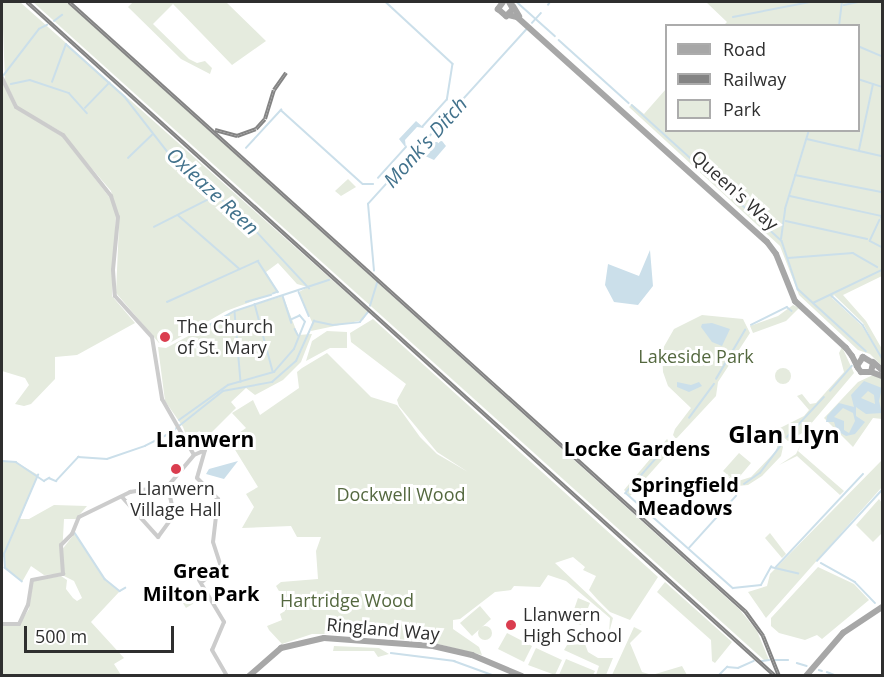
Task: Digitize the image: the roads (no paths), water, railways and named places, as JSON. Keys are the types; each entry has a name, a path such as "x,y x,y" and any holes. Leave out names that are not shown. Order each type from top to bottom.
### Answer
{"main road":[{"name":"Queen's Way","path":"499,4 501,14 517,17 766,242 776,254 792,296 846,348 857,366"},
{"name":"Queen's Way","path":"508,15 511,4 770,241 779,254 799,301 857,356 865,357 882,370"},
{"path":"865,357 857,366 863,373 871,372 882,376"},
{"path":"871,372 872,361"},
{"path":"808,675 843,633 882,609"},
{"name":"Ringland Way","path":"248,675 281,648 301,640 345,638 448,649 522,675"},
{"name":"Ringland Way","path":"254,675 269,660 291,648 346,641 445,651 513,675"}],"street":[{"path":"2,78 16,107 63,135 111,196 118,217 112,270 115,296 152,337 162,399 180,424 194,455"},
{"path":"2,624 19,624 28,605 32,580 63,574 61,546 72,534 77,519 122,496 168,486 194,455 205,450 197,478 218,499 213,542 221,566 202,583 224,622 212,643 214,656 226,675"},
{"path":"122,496 159,537 174,514 168,486"}],"water":[{"path":"416,121 424,128 417,127 405,140 406,148 399,139"},
{"path":"442,141 446,146 434,160 423,155 431,143"},
{"path":"650,250 653,286 638,305 614,302 605,285 608,264 639,276"},
{"path":"712,323 730,329 722,346 712,342 701,327 702,324"},
{"path":"864,381 882,388 879,401 882,413 866,414 856,407 856,416 865,422 855,434 846,436 837,431 834,422 826,422 827,416 839,403 854,407 851,395","holes":["868,391 874,395 875,404 861,398","843,408 853,413 855,421 849,433 844,430 844,421 834,417"]},
{"path":"677,382 691,385 699,382 702,386 689,392 677,387"},
{"path":"238,461 224,479 206,474 209,469"}],"waterway":[{"path":"386,2 453,64 447,100 423,127"},
{"name":"Monk's Ditch","path":"517,2 555,36"},
{"path":"733,17 810,2"},
{"path":"839,24 842,2"},
{"path":"844,5 858,2"},
{"path":"875,2 882,2"},
{"name":"Monk's Ditch","path":"532,23 541,13"},
{"path":"54,21 62,15"},
{"path":"3,76 39,29 47,25"},
{"name":"Monk's Ditch","path":"374,271 368,204 526,30"},
{"path":"559,40 629,103"},
{"name":"Oxleaze Reen","path":"52,82 66,44 125,97 174,160 244,218 309,288"},
{"path":"860,47 882,56"},
{"path":"11,84 30,80 69,93 87,113"},
{"path":"860,80 882,87"},
{"path":"85,108 109,83"},
{"path":"859,150 873,84"},
{"path":"632,105 782,241 798,289 866,351"},
{"path":"246,148 281,110 363,184 373,184"},
{"path":"781,239 785,209 808,132"},
{"path":"128,158 152,135"},
{"path":"807,139 882,156"},
{"path":"378,178 406,147"},
{"path":"795,175 882,192"},
{"path":"154,227 215,196"},
{"path":"790,196 882,216"},
{"path":"178,215 240,269"},
{"path":"880,220 870,241 882,247"},
{"path":"786,221 867,239"},
{"path":"788,258 853,253 877,267"},
{"path":"167,302 258,261 278,292 273,294"},
{"path":"813,303 882,270"},
{"path":"206,327 235,311 329,280"},
{"name":"Monk's Ditch","path":"370,306 377,283"},
{"path":"299,292 309,316"},
{"path":"246,302 271,295"},
{"path":"831,295 863,325 882,358"},
{"path":"283,296 292,323"},
{"path":"255,304 273,371"},
{"path":"751,325 787,307 792,311"},
{"path":"235,312 241,382"},
{"name":"Monk's Ditch","path":"2,461 16,462 44,481 49,478 56,481 78,457 107,459 145,446 169,434 223,391 272,382 296,361 314,321 333,325 360,322 368,312"},
{"path":"179,420 228,385 274,372 294,349 305,322 300,316 291,320"},
{"path":"295,329 298,335"},
{"path":"716,379 745,330"},
{"path":"830,391 852,366"},
{"path":"689,418 714,384"},
{"path":"787,437 824,397"},
{"path":"670,443 626,493 733,588 761,585 771,567 798,573"},
{"path":"744,484 760,473 781,445"},
{"path":"776,567 863,474"},
{"path":"22,582 5,568 4,554 38,475"},
{"path":"817,561 882,490"},
{"path":"689,548 736,496"},
{"path":"75,533 105,579 120,591 125,588"},
{"path":"821,563 855,582 875,603"},
{"path":"391,653 454,661 495,676"},
{"path":"762,661 769,660"},
{"path":"775,660 788,660"},
{"path":"718,676 727,667 738,668 754,661"},
{"path":"797,663 807,666"},
{"path":"827,672 837,676"}],"railway":[{"path":"27,2 775,676"},
{"path":"69,2 745,611 763,636 779,676"},
{"path":"215,130 237,136 256,129 265,119 274,90 286,73"}],"place":[{"name":"The Church of St. Mary","path":"165,337"},
{"name":"Llanwern Village Hall","path":"176,469"},
{"name":"Llanwern High School","path":"511,625"}],"district":[{"name":"Glan Llyn","path":"784,434"},
{"name":"Llanwern","path":"205,439"},
{"name":"Locke Gardens","path":"637,448"},
{"name":"Springfield Meadows","path":"685,496"},
{"name":"Great Milton Park","path":"201,582"}],"park label":[{"name":"Lakeside Park","path":"696,356"},
{"name":"Dockwell Wood","path":"401,494"},
{"name":"Hartridge Wood","path":"347,600"}]}
